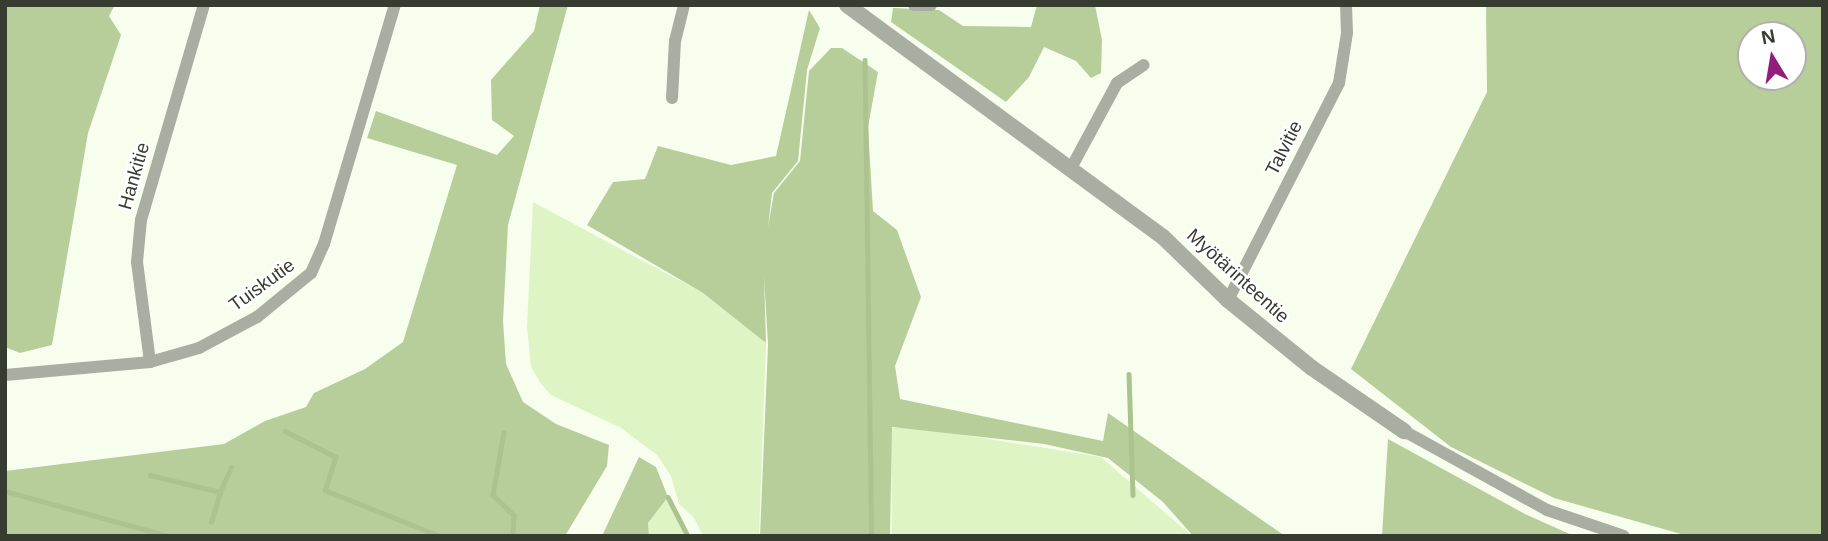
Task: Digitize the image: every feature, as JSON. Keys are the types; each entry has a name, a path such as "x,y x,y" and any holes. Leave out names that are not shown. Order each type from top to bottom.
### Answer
{"street":[{"name":"Hankitie","path":"150,362 137,262 141,220 204,5"},
{"name":"Tuiskutie","path":"5,375 150,362 200,348 257,317 311,273 324,244 395,5"},
{"path":"672,98 675,41 684,5"},
{"path":"915,5 931,5"},
{"name":"Talvitie","path":"1228,300 1339,83 1347,33 1346,5"},
{"name":"Myötärinteentie","path":"855,8 1163,237 1228,300 1312,368 1404,431 1547,510 1624,536"},
{"path":"1070,170 1117,83 1144,65"}],"green space":[{"path":"5,5 115,5 109,16 121,35 88,133 52,345 20,353 5,347"},
{"path":"540,5 568,5 508,225 503,321 506,364 523,402 556,424 609,445 607,466 565,536 5,536 5,471 224,444 265,421 306,407 314,393 365,369 403,342 457,165 367,138 376,111 497,155 514,136 492,120 491,80 534,31"},
{"path":"1037,5 1095,5 1102,40 1101,73 1091,78 1076,61 1044,47 1029,77 1006,102 891,22 893,8 939,10 963,26 1031,27"},
{"path":"1486,5 1823,5 1823,536 1688,536 1554,498 1451,447 1351,369 1487,92"},
{"path":"809,10 820,28 807,70 798,161 772,193 768,227 774,193 800,161 809,71 831,48 842,48 878,72 868,127 873,211 897,230 921,297 895,366 900,399 1103,441 1108,413 1285,536 1193,536 1163,502 1108,458 1044,444 892,427 890,536 760,536 768,345 764,276 766,343 703,293 587,225 613,182 645,179 658,146 731,165 776,156"},
{"path":"533,202 703,293 766,343 759,536 703,536 694,518 679,504 671,476 657,455 621,428 551,395 541,384 531,367 527,327"},
{"path":"891,428 921,428 1101,457 1192,536 892,536"},
{"path":"1388,439 1525,514 1574,536 1382,536"},
{"path":"639,457 656,467 668,497 648,523 649,536 602,536"},
{"path":"668,497 688,536 649,536 648,523"}],"waterway":[{"path":"865,60 872,536"},
{"path":"1129,374 1133,495"},
{"path":"285,431 336,457 325,490 440,536"},
{"path":"504,432 493,495 514,515 513,536"},
{"path":"150,475 220,492 231,467"},
{"path":"5,491 168,536"},
{"path":"211,522 220,492"},
{"path":"668,497 688,536"}]}
